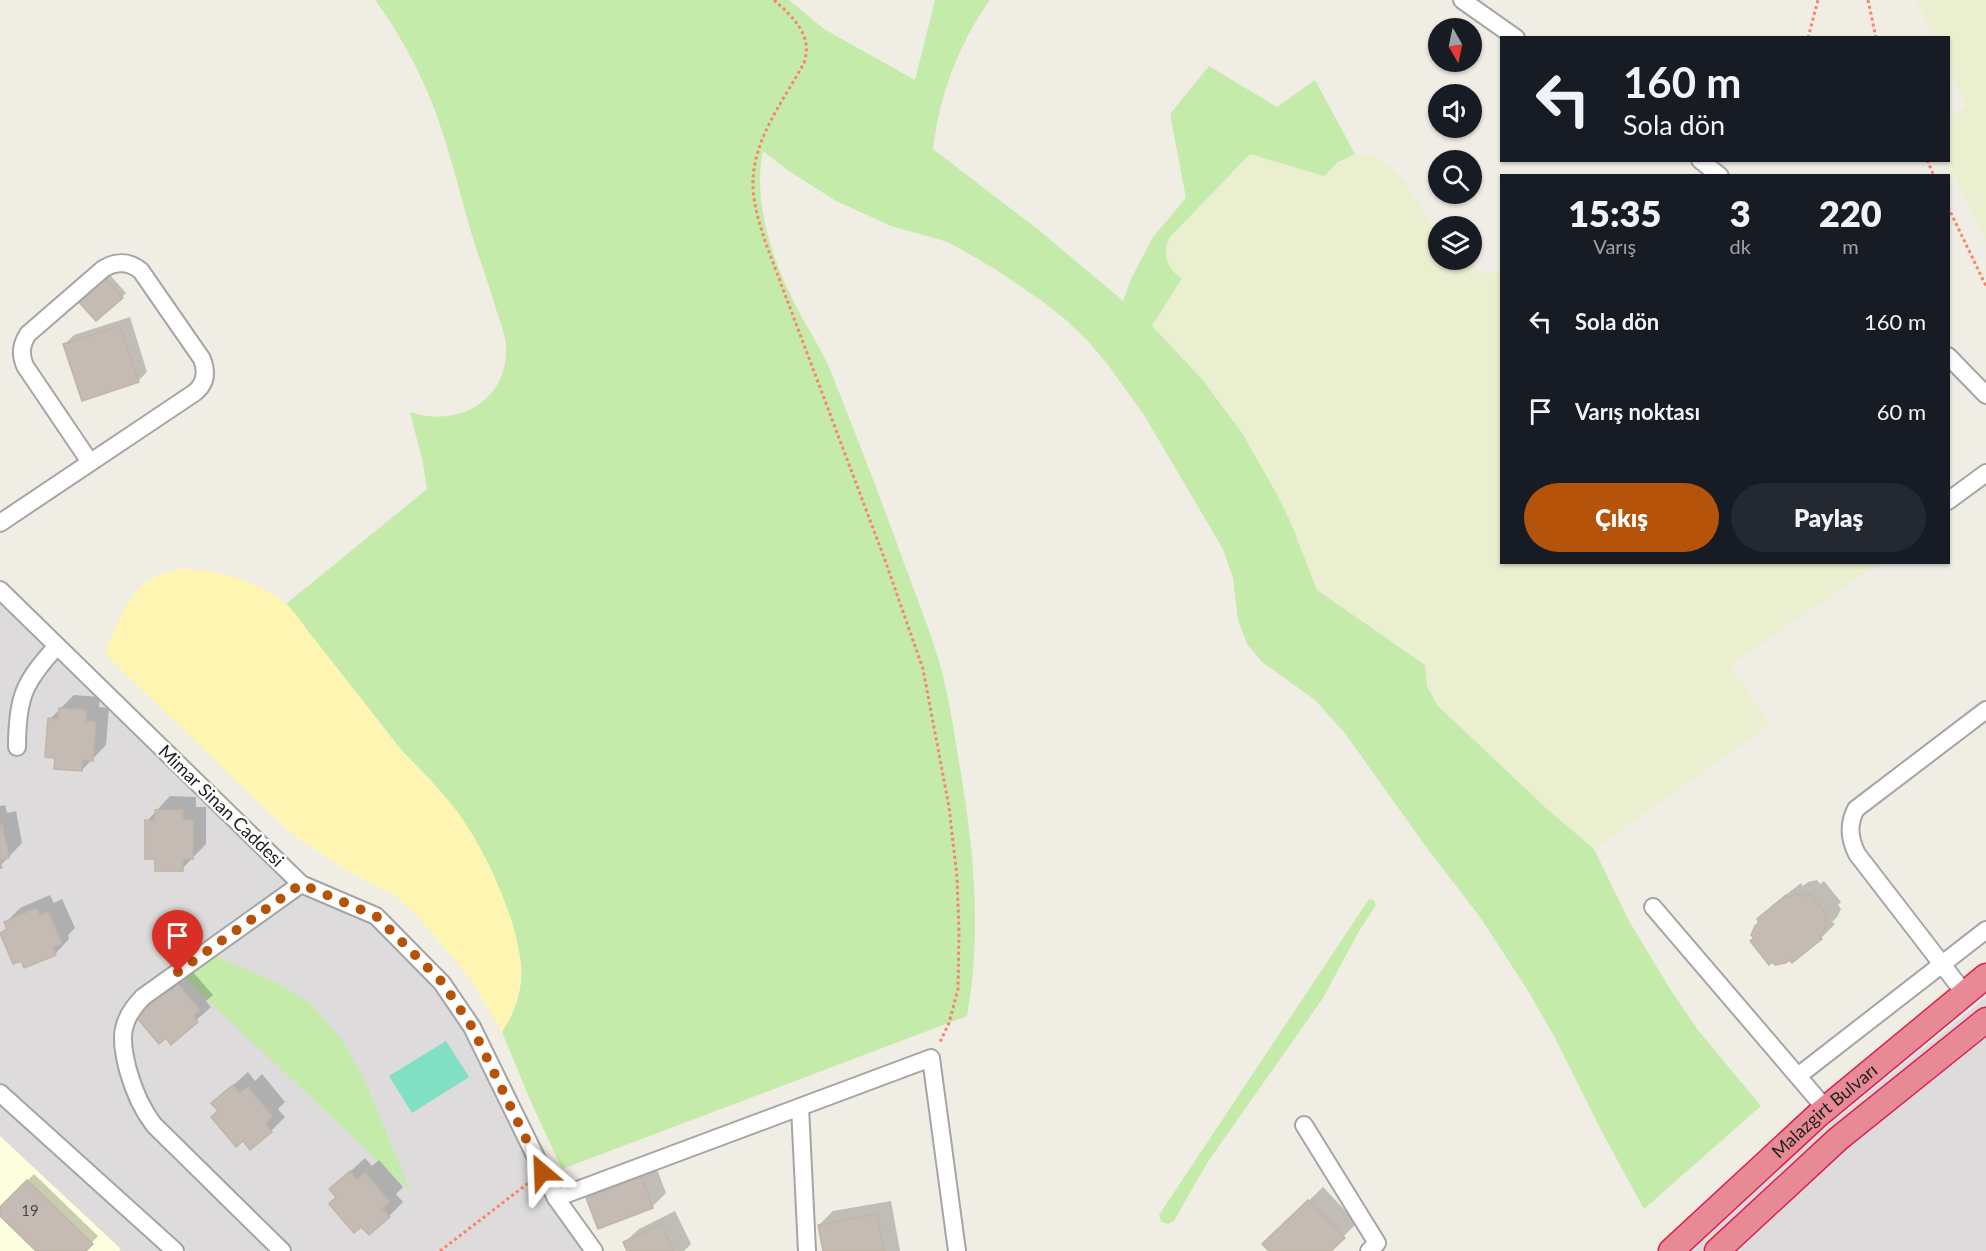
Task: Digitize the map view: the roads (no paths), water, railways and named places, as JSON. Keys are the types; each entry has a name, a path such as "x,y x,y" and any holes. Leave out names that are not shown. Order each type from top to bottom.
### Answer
{"highway":[{"name":"Malazgirt Bulvarı","path":"1671,1251 1825,1108 1986,976"},
{"name":"Malazgirt Bulvarı","path":"1717,1251 1838,1140 1986,1020"}],"street":[{"path":"1462,0 1513,36"},
{"path":"1702,162 1718,174"},
{"path":"0,523 200,389 204,382 202,359 141,271 123,263 103,268 28,334 24,339 21,352 25,366 90,462"},
{"path":"1950,358 1986,395"},
{"path":"1950,500 1986,473"},
{"name":"Mimar Sinan Caddesi","path":"0,590 301,884 376,916 442,982 472,1027 556,1198 594,1251"},
{"path":"17,747 18,714 26,686 35,670 57,646"},
{"path":"1965,994 1857,854 1850,837 1851,821 1856,809 1986,710"},
{"path":"282,1251 154,1125 143,1111 135,1096 124,1053 123,1032 129,1012 142,997 301,884"},
{"path":"1653,907 1825,1108"},
{"path":"1798,1076 1986,930"},
{"path":"556,1198 931,1058 957,1251"},
{"path":"0,1093 174,1251"},
{"path":"800,1107 807,1251"},
{"path":"1304,1125 1377,1244 1369,1251"}]}
